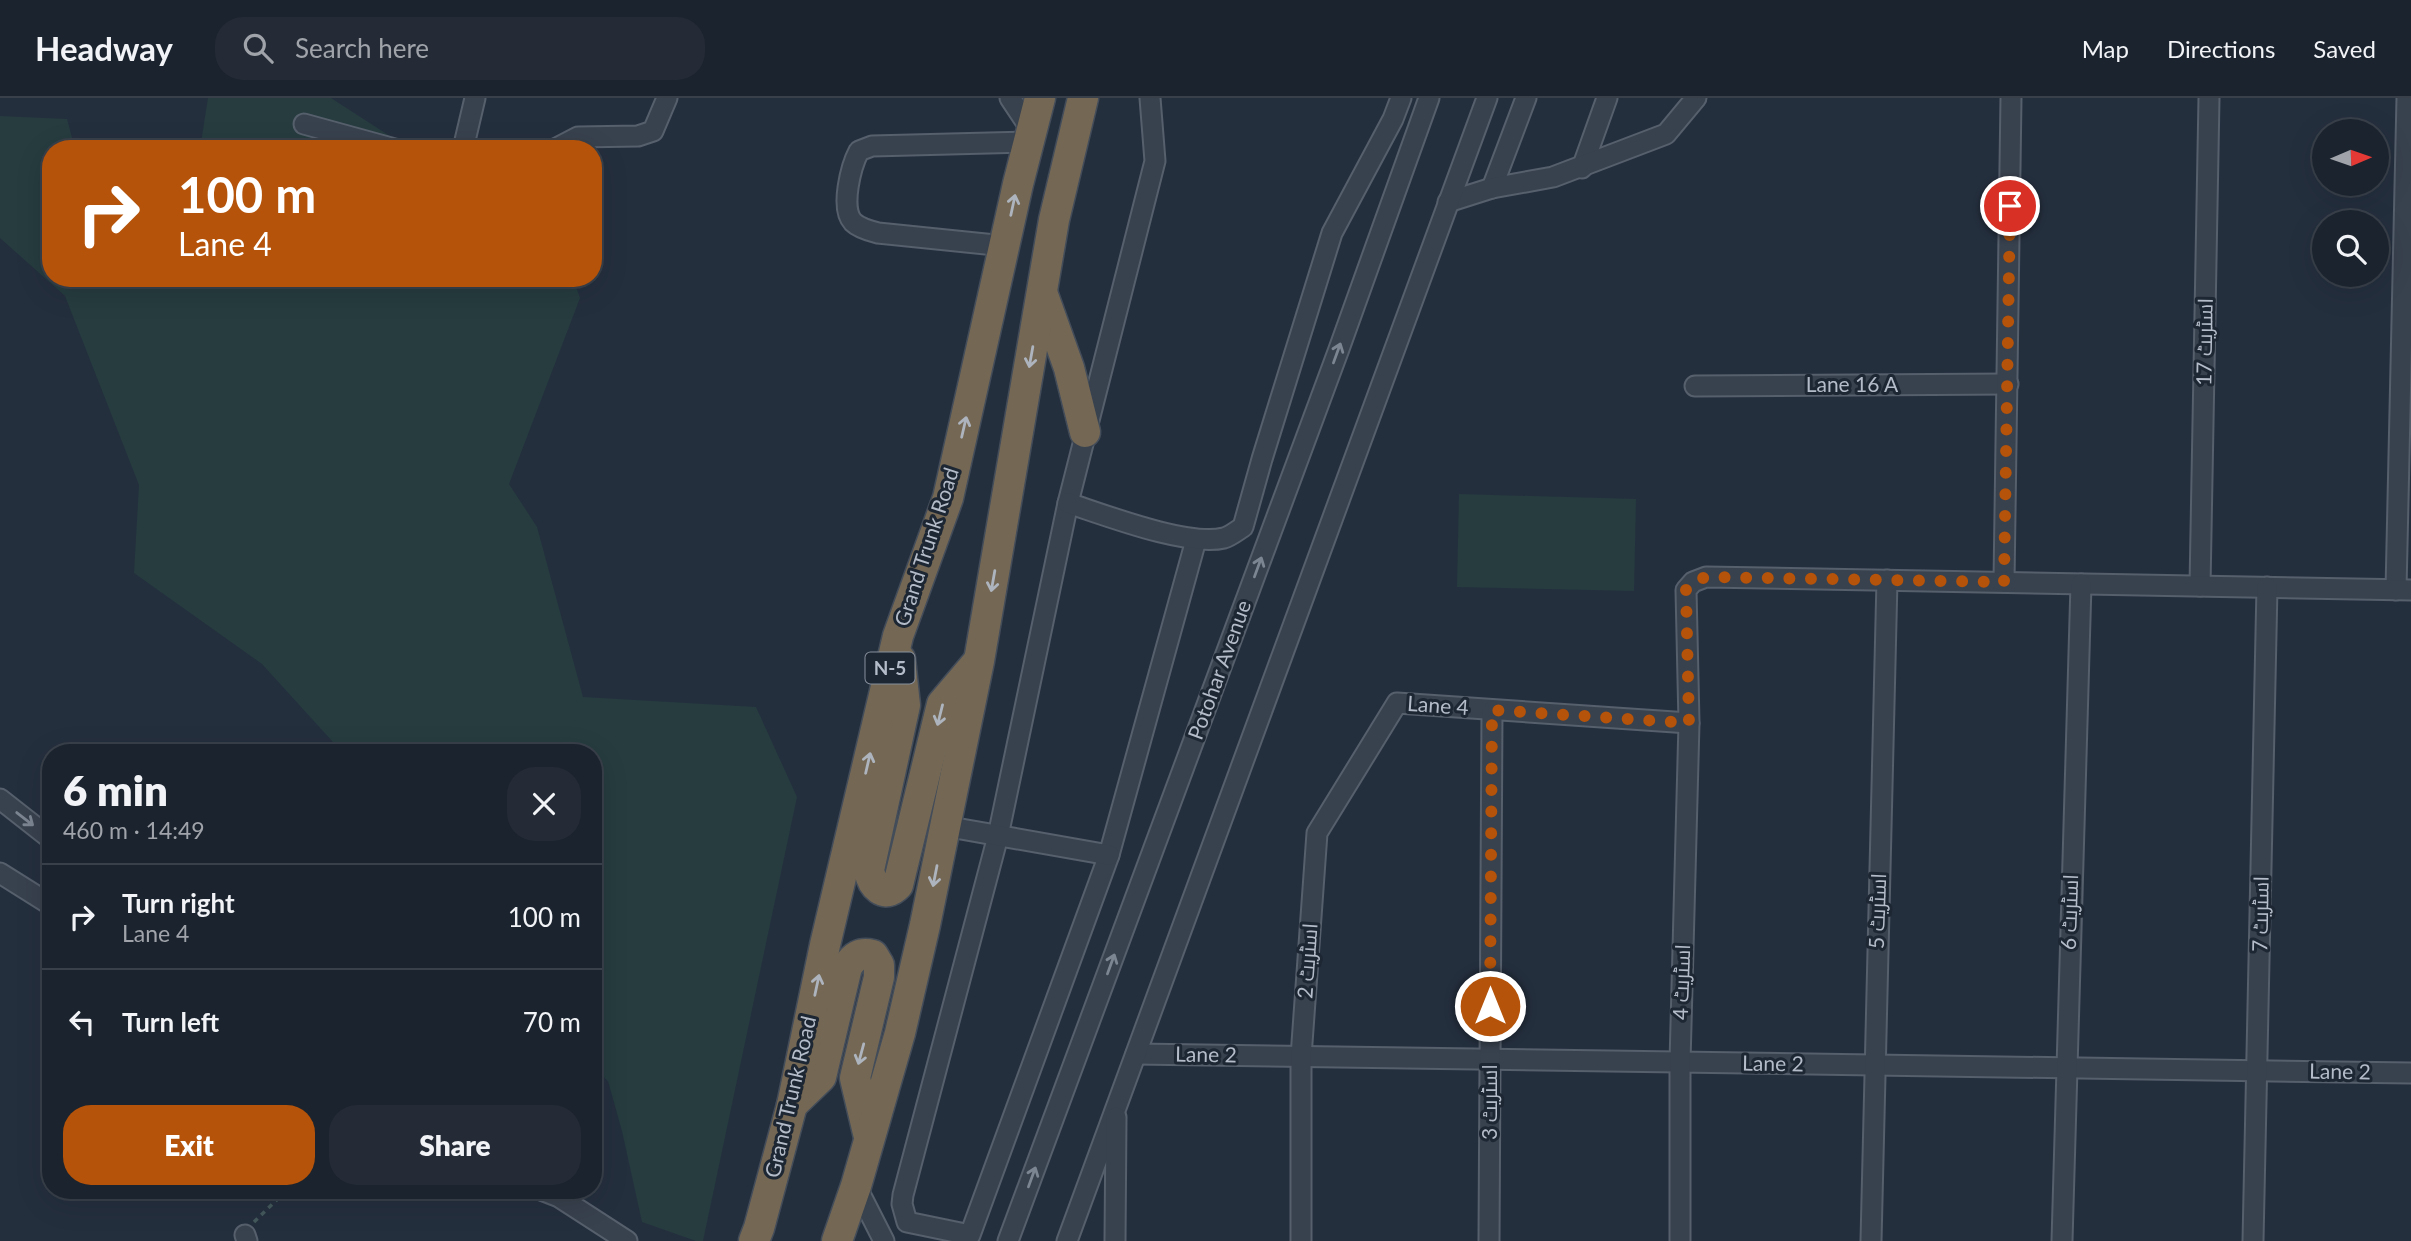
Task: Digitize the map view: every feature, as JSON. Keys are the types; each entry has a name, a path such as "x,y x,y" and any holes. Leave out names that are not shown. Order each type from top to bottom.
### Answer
{"highway":[{"name":"Grand Trunk Road","path":"754,1241 792,1105 825,945 898,636 948,498 1040,98"},
{"path":"837,1241 870,1139 906,1006 979,661 1054,220 1083,98"},
{"path":"1042,292 1069,368 1085,432"},
{"path":"898,636 905,705 869,870 876,888 886,892 894,890 898,885 942,704 979,661"},
{"path":"792,1105 821,1077 847,967 853,957 864,953 873,955 879,965 879,977 855,1078 870,1139"}],"street":[{"path":"465,140 475,98"},
{"path":"572,140 578,137 638,136 653,131 667,98"},
{"path":"1005,246 878,233 864,229 852,221 848,213 849,177 859,151 872,146 1030,137 1010,98"},
{"path":"1150,98 1155,161 1068,503 998,835 903,1195 902,1204 907,1222 970,1235 1109,855 1196,540"},
{"path":"1068,503 1123,522 1196,540 1226,538 1243,527 1332,233 1393,119 1401,98"},
{"name":"Potohar Avenue","path":"1008,1241 1339,349 1429,98"},
{"path":"1067,1241 1487,98"},
{"path":"1492,188 1526,98"},
{"path":"1582,168 1607,98"},
{"path":"1448,202 1492,188 1553,177 1582,168 1666,134 1696,98"},
{"path":"2004,582 2011,98"},
{"name":"اسٹریٹ 17","path":"2200,586 2209,98"},
{"path":"2403,590 2407,98"},
{"path":"304,124 362,140"},
{"name":"Lane 16 A","path":"1695,386 2008,384"},
{"name":"اسٹریٹ 4","path":"1680,1241 1680,1062 1689,723 1686,590 1693,582 1706,577 2403,590"},
{"name":"اسٹریٹ 5","path":"1871,1241 1873,1065 1887,580"},
{"name":"اسٹریٹ 6","path":"2062,1241 2081,584"},
{"name":"اسٹریٹ 7","path":"2253,1241 2267,587"},
{"name":"Lane 4","path":"1397,703 1689,723"},
{"name":"اسٹریٹ 2","path":"1301,1241 1301,1057 1317,833 1397,703"},
{"name":"اسٹریٹ 3","path":"1489,1241 1492,710"},
{"path":"0,799 42,832"},
{"path":"944,826 1109,855"},
{"path":"0,873 42,899"},
{"name":"Lane 2","path":"1136,1054 2411,1073"},
{"path":"1115,1241 1117,1101"},
{"path":"856,1186 884,1241"},
{"path":"561,1199 627,1241"}],"path":[{"path":"246,1238 259,1215 278,1199"}],"green space":[{"path":"208,98 331,98 396,140 201,140"},
{"path":"0,116 67,119 73,140 42,140 42,275 0,238"},
{"path":"55,287 576,287 580,298 509,484 537,527 583,697 756,707 797,797 703,1241 642,1222 622,1131 608,1081 602,1076 602,744 335,744 262,664 134,573 139,485 65,296"},
{"path":"1459,494 1636,499 1634,591 1457,587"}],"route":[{"path":"1490,1006 1492,710 1689,723 1686,590 1693,582 1706,577 2004,582 2010,206"}]}
